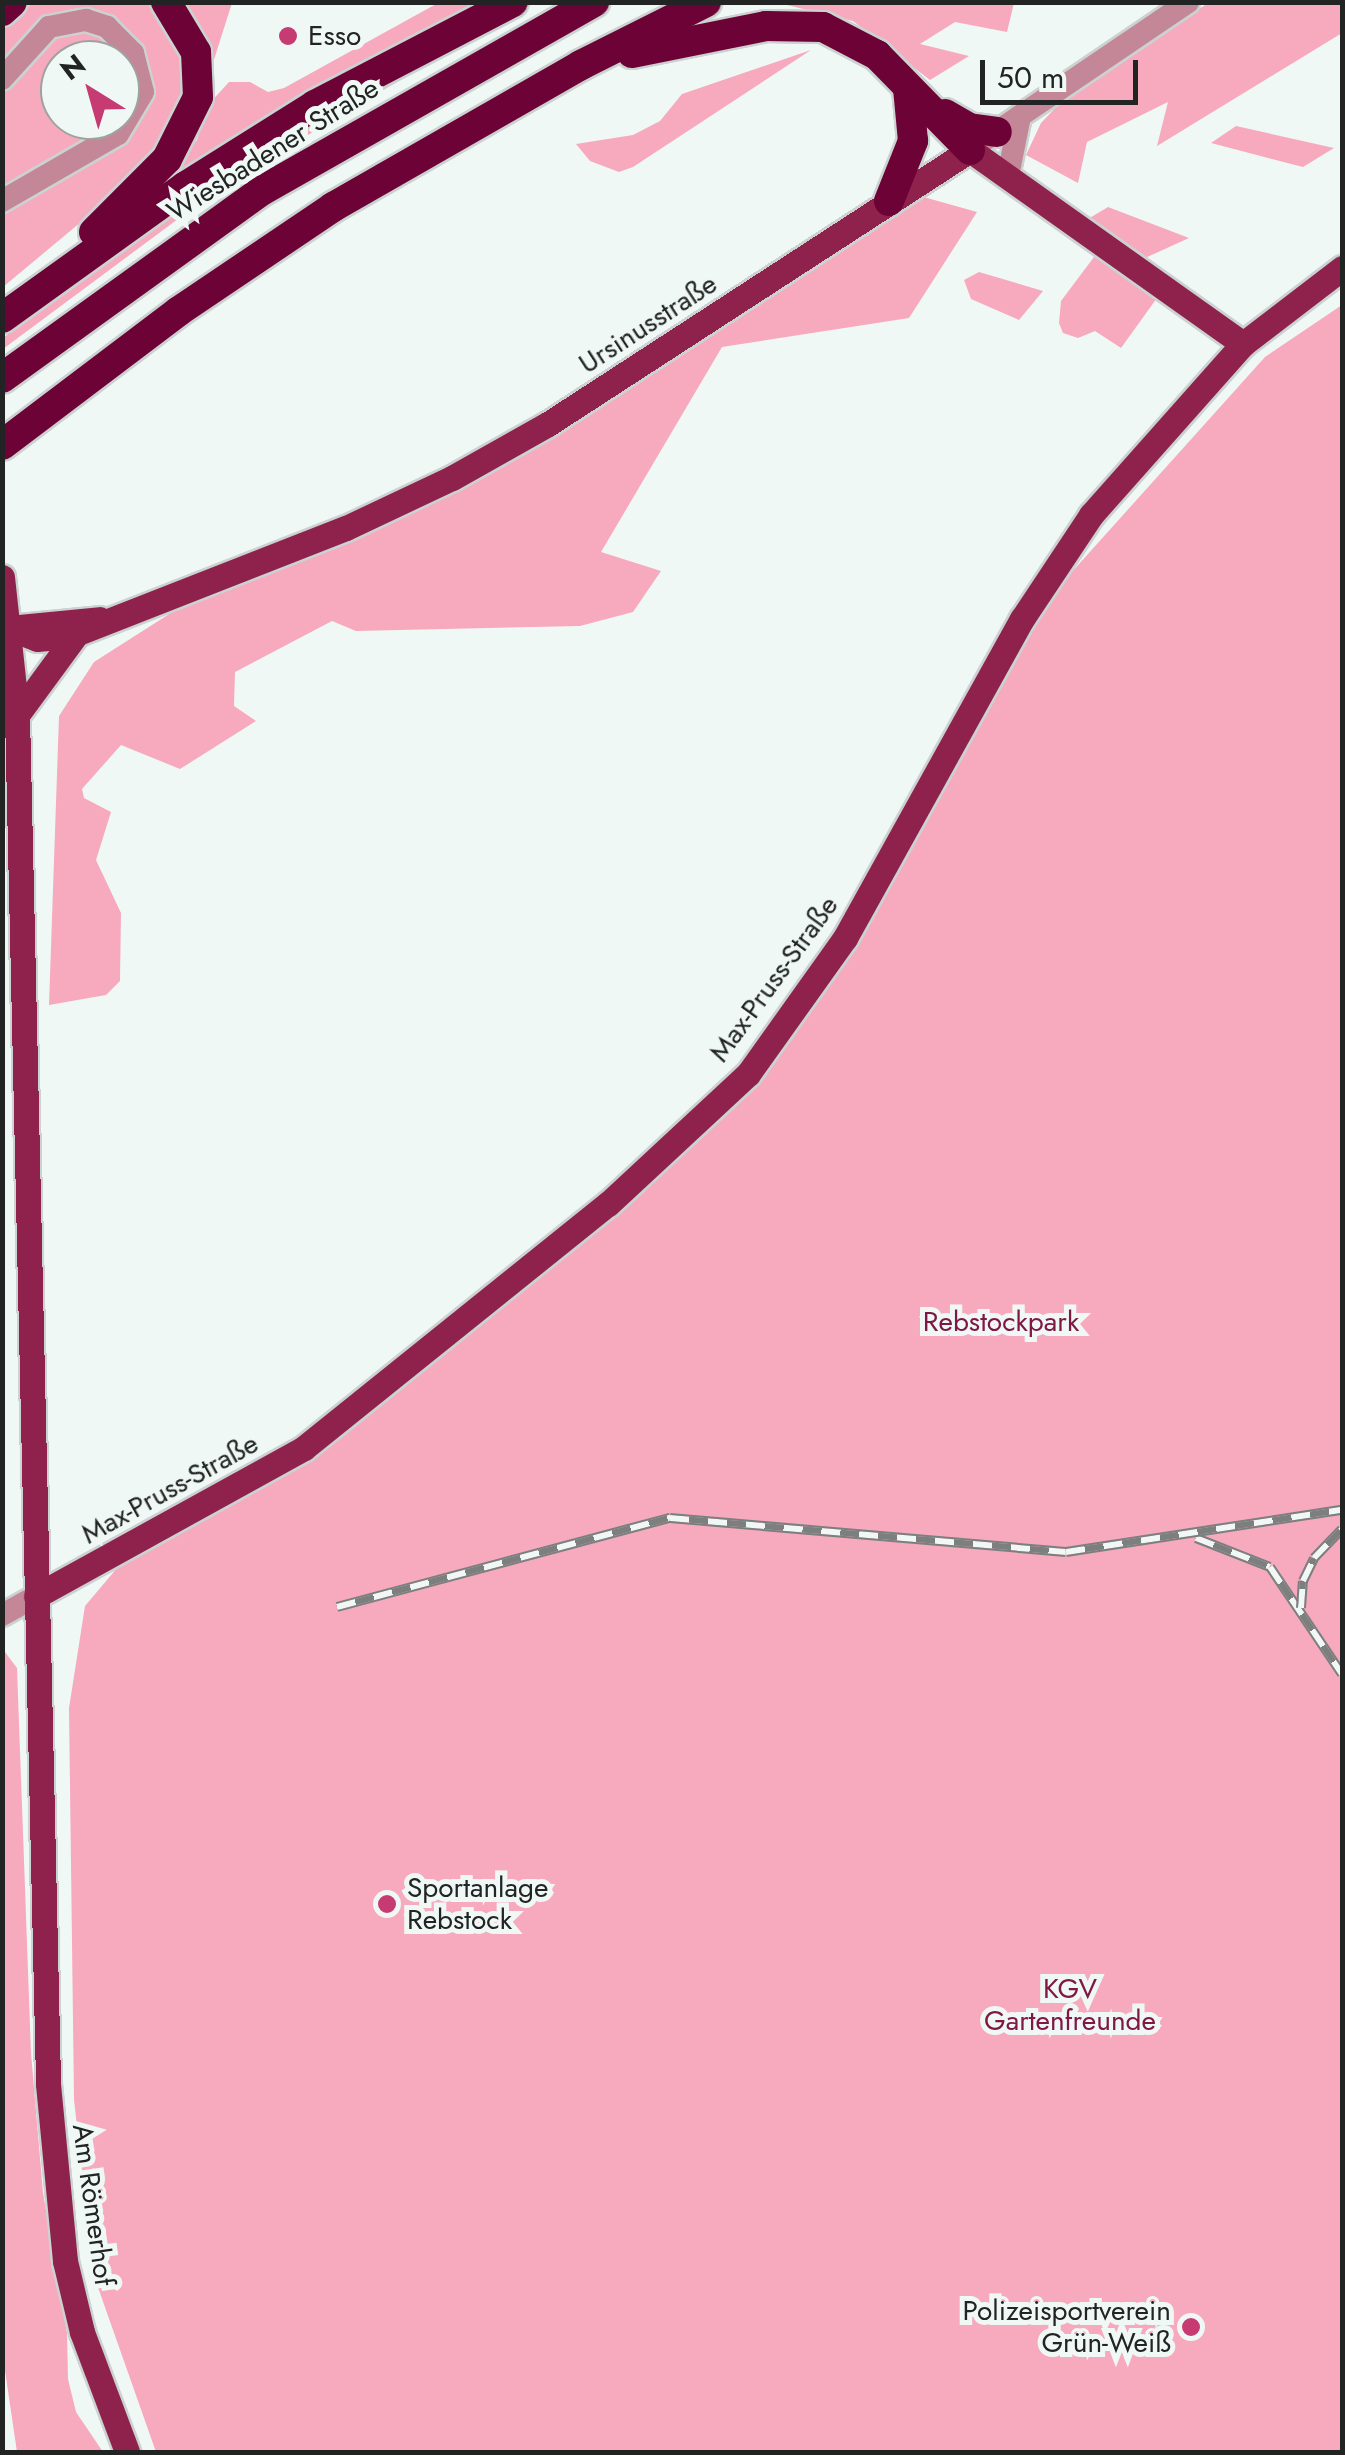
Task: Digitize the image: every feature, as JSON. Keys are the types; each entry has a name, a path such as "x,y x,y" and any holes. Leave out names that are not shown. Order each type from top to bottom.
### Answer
{"highway":[{"path":"2,11 12,2"},
{"path":"10,312 154,174 185,133 198,97 199,66 190,38 166,2"},
{"path":"10,312 186,186 314,106 512,2"},
{"name":"Wiesbadener Straße","path":"2,378 263,190 594,2"},
{"path":"2,445 179,311 333,207 580,66 706,2"},
{"path":"580,66 719,33 805,24 841,33 968,128 1008,124"},
{"path":"900,79 970,150"},
{"path":"889,202 913,141 900,79"}],"main road":[{"path":"970,150 991,151 1034,194"},
{"path":"970,150 1243,344"},
{"name":"Ursinusstraße","path":"10,628 89,626 346,528 452,478 548,424 970,150"},
{"name":"Max-Pruss-Straße","path":"36,1596 304,1448 608,1204 748,1074 845,938 1022,618 1091,516 1243,344 1342,268"},
{"name":"Am Römerhof","path":"2,577 17,714 44,2010 56,2182 82,2332 126,2452"},
{"path":"17,714 89,626"}],"street":[{"name":"Ursinusstraße","path":"970,150 1188,2"},
{"path":"2,79 49,27 86,20 106,28 133,53 143,92 118,134 2,201"},
{"path":"1008,124 1010,166"},
{"path":"2,1615 36,1596"}],"green space":[{"path":"33,3 149,3 167,18 188,71 176,128 123,187 3,287 2,25"},
{"path":"179,3 232,3 210,72"},
{"path":"438,3 475,3 306,93 148,196 197,140 208,105 229,82 250,82 268,92 284,88"},
{"path":"1014,3 1007,32 955,22 920,44 969,56 930,80 853,21 787,5"},
{"path":"1208,3 1342,3 1342,33 1157,146 1168,102 1087,142 1078,183 1026,155 1041,123 1064,99"},
{"path":"484,30 221,187 3,349 3,338 97,265 274,144"},
{"path":"811,50 633,167 619,172 590,161 576,144 633,135 660,121 682,94"},
{"path":"1236,126 1334,148 1303,167 1211,143"},
{"path":"920,196 977,212 909,318 722,347 601,552 661,571 633,612 580,626 356,631 332,621 235,672 234,706 256,721 180,769 121,745 82,789 84,798 111,812 96,860 121,913 120,981 106,995 49,1005 59,716 94,662 188,602 474,482 630,389"},
{"path":"1108,207 1189,238 1145,258 1088,219"},
{"path":"1097,253 1157,298 1121,348 1095,331 1078,338 1063,333 1059,323 1061,301"},
{"path":"979,272 1043,291 1019,320 971,299 964,280"},
{"path":"1342,305 1342,2452 156,2452 94,2276 74,2100 69,1708 85,1606 123,1561 416,1362 629,1202 753,1086 839,969 1026,623 1265,357"},
{"path":"2,1648 17,1668 31,2053 43,2193 67,2333 68,2379 76,2412 103,2452 17,2452 3,2357"}],"railway":[{"path":"337,1607 670,1518 1066,1552 1342,1510"},
{"path":"1301,1608 1303,1581 1314,1558 1342,1529"},
{"path":"1196,1538 1270,1567 1342,1674"}],"place":[{"name":"Esso","path":"288,36"},
{"name":"Sportanlage Rebstock","path":"387,1904"},
{"name":"Polizeisportverein Grün-Weiß","path":"1191,2327"}],"park label":[{"name":"Rebstockpark","path":"1001,1322"},
{"name":"KGV Gartenfreunde","path":"1070,2005"}]}
